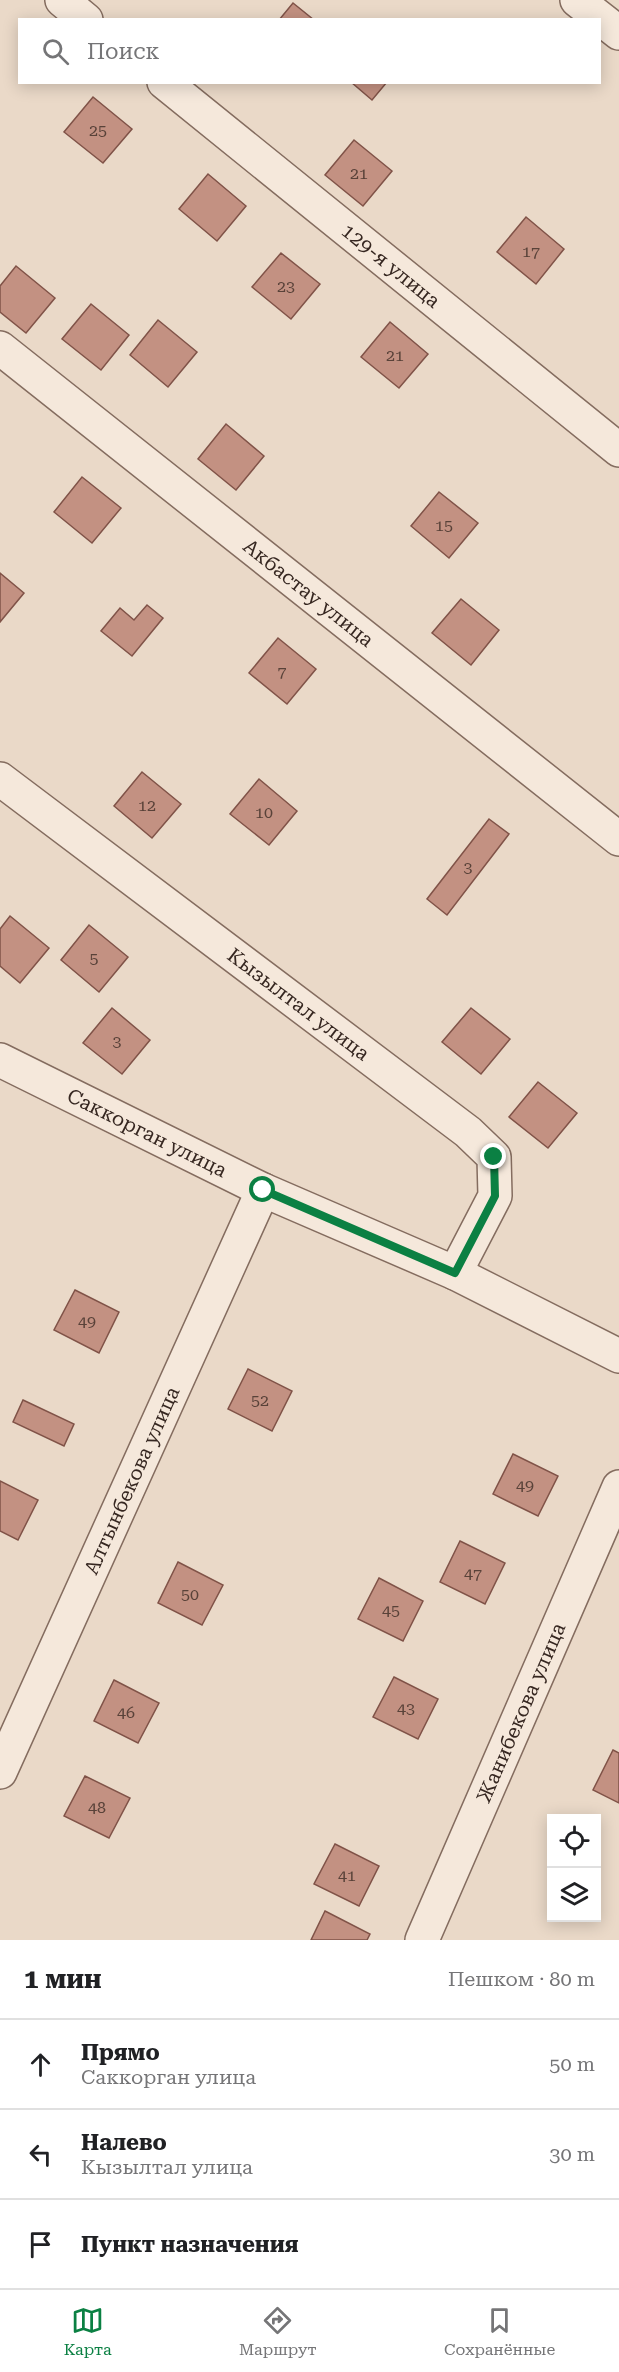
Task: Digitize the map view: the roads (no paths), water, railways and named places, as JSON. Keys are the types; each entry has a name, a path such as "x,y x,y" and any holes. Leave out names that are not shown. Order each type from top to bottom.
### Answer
{"street":[{"path":"62,0 84,18"},
{"path":"577,0 600,18"},
{"path":"601,19 619,33"},
{"name":"129-я улица","path":"166,84 619,450"},
{"name":"Акбастау улица","path":"0,348 619,839"},
{"name":"Кызылтал улица","path":"0,779 468,1132 494,1157 495,1196 455,1273"},
{"name":"Саккорган улица","path":"0,1060 263,1190 455,1273 619,1356"},
{"name":"Алтынбекова улица","path":"0,1772 263,1190"},
{"name":"Жанибекова улица","path":"422,1940 619,1487"}]}
